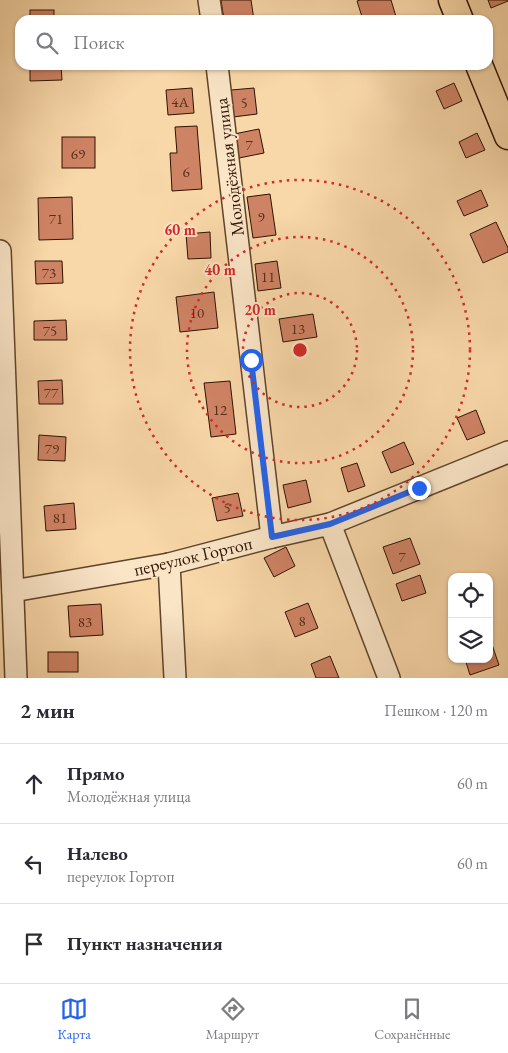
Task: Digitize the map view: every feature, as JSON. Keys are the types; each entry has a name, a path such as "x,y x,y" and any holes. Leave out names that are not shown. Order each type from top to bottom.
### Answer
{"main road":[{"path":"452,0 458,15"},
{"path":"481,70 508,136"}],"street":[{"path":"209,0 211,15"},
{"name":"Молодёжная улица","path":"218,70 272,537"},
{"path":"0,251 16,678"},
{"name":"переулок Гортоп","path":"13,591 169,564 330,524 508,452"},
{"path":"330,524 389,678"},
{"path":"169,564 174,678"}],"building":[{"path":"221,0 251,0 253,15 223,15"},
{"path":"391,0 396,15 361,15 357,1"},
{"path":"488,0 508,0 508,1 491,8"},
{"path":"30,10 54,10 54,15 30,15"},
{"path":"30,70 61,70 62,80 30,81"},
{"path":"454,83 462,101 444,109 436,91"},
{"path":"192,88 194,113 168,115 166,90"},
{"path":"254,88 257,114 233,117 231,90"},
{"path":"197,126 202,189 172,191 170,153 177,153 175,127"},
{"path":"259,129 264,153 239,158 234,134"},
{"path":"477,133 485,150 466,158 459,142"},
{"path":"62,137 95,137 95,168 62,168"},
{"path":"481,190 488,206 464,216 457,201"},
{"path":"270,194 276,235 253,238 247,197"},
{"path":"72,197 73,239 39,240 38,198"},
{"path":"496,222 508,252 483,263 470,234"},
{"path":"210,232 211,258 188,259 186,234"},
{"path":"35,261 62,261 63,283 36,284"},
{"path":"277,261 281,288 258,291 255,264"},
{"path":"214,292 218,328 180,332 176,297"},
{"path":"313,314 317,337 283,342 279,319"},
{"path":"66,320 67,340 34,340 34,321"},
{"path":"62,380 63,404 39,404 38,381"},
{"path":"230,381 236,434 211,437 204,383"},
{"path":"476,410 485,433 467,440 457,418"},
{"path":"39,435 66,437 65,461 38,460"},
{"path":"404,442 414,464 391,473 382,452"},
{"path":"357,463 365,486 348,492 341,468"},
{"path":"306,480 311,502 288,508 283,485"},
{"path":"238,493 243,516 217,521 212,498"},
{"path":"74,503 76,529 46,531 44,506"},
{"path":"410,538 420,564 393,574 383,547"},
{"path":"286,547 295,566 274,577 264,558"},
{"path":"420,575 426,593 402,601 396,584"},
{"path":"308,603 318,628 295,637 285,612"},
{"path":"101,604 103,635 70,637 68,606"},
{"path":"493,648 499,665 470,675 466,663 493,663"},
{"path":"48,652 78,652 78,672 48,672"},
{"path":"330,656 339,678 316,678 311,664"}],"route":[{"path":"251,360 272,537 330,524 419,488"}]}
